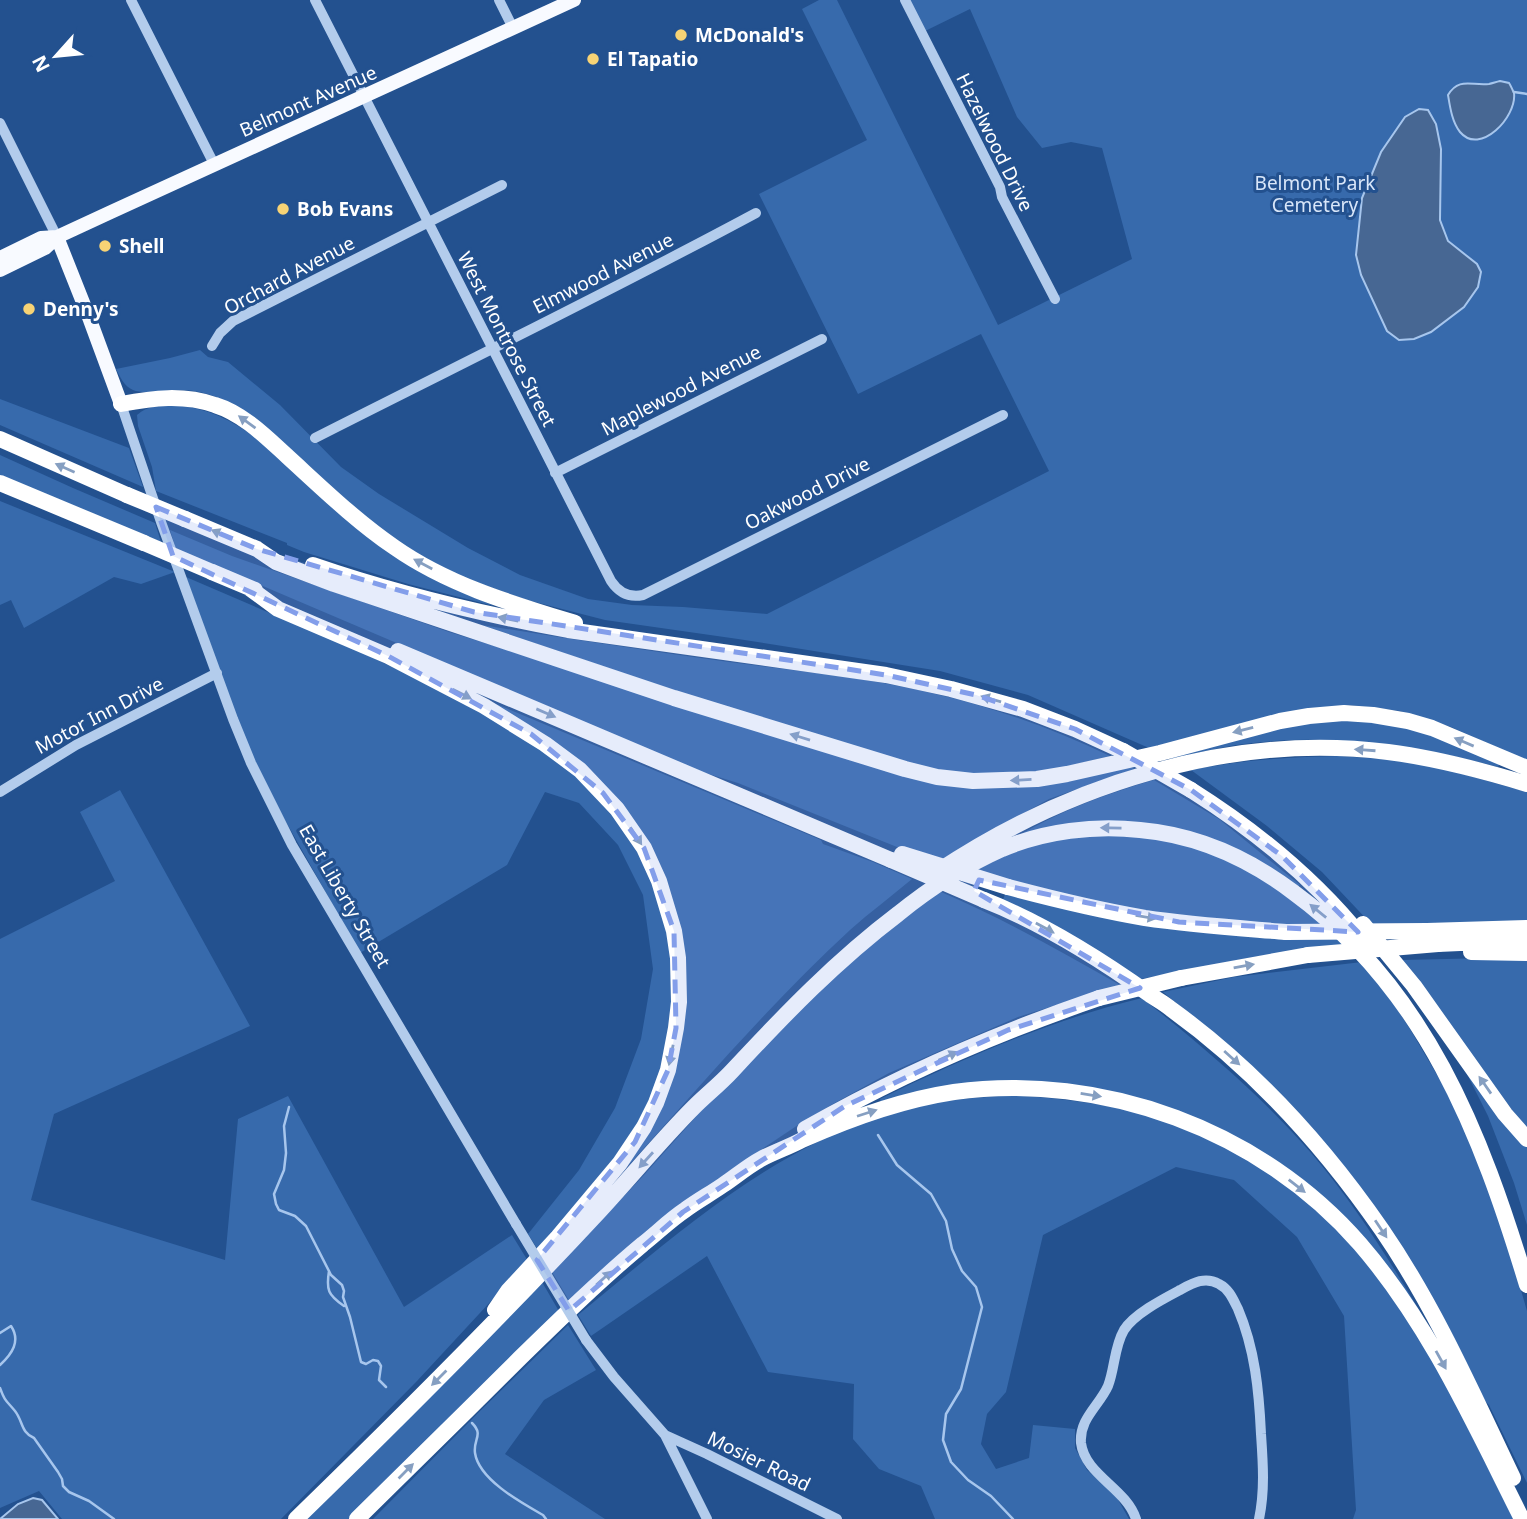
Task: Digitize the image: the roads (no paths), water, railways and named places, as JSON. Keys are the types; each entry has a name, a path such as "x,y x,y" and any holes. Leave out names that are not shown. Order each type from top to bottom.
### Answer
{"highway":[{"path":"121,404 180,397 208,402 229,411 259,431 370,530 396,549 446,577 510,603 584,625 720,644 745,655"},
{"path":"0,439 257,549 276,562 334,584 674,698 937,777 973,781 1037,779 1160,753 1280,721 1344,713 1408,721 1527,768"},
{"path":"0,483 763,806 896,857 984,900 1015,912 1073,944 1169,1007 1227,1054 1302,1128 1338,1170 1384,1232 1420,1292 1464,1375 1527,1507"},
{"path":"0,492 68,520 109,529"},
{"path":"257,549 280,553 410,596 474,612 568,630 886,676 951,689 1023,709 1123,751 1196,788 1256,825 1329,889 1360,921 1414,986 1527,1139"},
{"path":"248,587 278,609 388,656 484,706 564,757 603,793 629,825 648,856 668,905 678,958 679,1003 668,1070 656,1103 640,1134 620,1163 508,1291 468,1348"},
{"path":"692,1109 726,1065 811,977 883,911 981,844 1067,801 1136,777 1191,762 1249,752 1289,749 1352,749 1429,758 1527,784"},
{"path":"1196,788 1298,870 1333,904 1405,992 1470,1104 1504,1189 1527,1261"},
{"path":"296,1519 468,1348 692,1109 857,945 932,887 964,869 1028,840 1073,831 1128,829 1184,837 1235,855 1259,868 1331,921 1368,959 1398,996 1434,1053 1468,1119 1497,1191 1527,1285"},
{"path":"896,857 1075,904 1214,926 1286,932 1527,928"},
{"path":"1441,948 1527,940"},
{"path":"357,1519 549,1329 610,1272 682,1212 806,1129 919,1069 1008,1030 1099,998 1181,978 1308,955 1378,948 1441,948 1527,953"},
{"path":"760,1160 848,1120 878,1110 909,1101 981,1089 1043,1089 1110,1098 1142,1106 1217,1135 1296,1185 1330,1213 1381,1269 1443,1363 1522,1519"}],"main road":[{"name":"Belmont Avenue","path":"0,271 45,248 57,237 574,0"},
{"name":"Belmont Avenue","path":"0,258 41,238 57,237"},
{"name":"East Liberty Street","path":"57,237 121,404"}],"street":[{"path":"131,0 214,164"},
{"name":"West Montrose Street","path":"315,0 611,581 625,594"},
{"path":"499,0 513,28"},
{"name":"Hazelwood Drive","path":"905,0 1055,299"},
{"path":"0,124 57,237"},
{"name":"Orchard Avenue","path":"212,346 233,321 502,185"},
{"name":"Elmwood Avenue","path":"315,438 639,276 757,213"},
{"name":"Maplewood Avenue","path":"555,473 822,339"},
{"name":"East Liberty Street","path":"121,404 217,673 251,763 278,820 586,1340 614,1377 665,1435 707,1519"},
{"name":"Oakwood Drive","path":"625,594 643,595 1003,415"},
{"name":"Motor Inn Drive","path":"0,792 68,750 217,673"},
{"path":"1136,1519 1124,1498 1090,1465 1081,1438 1083,1424 1107,1388 1122,1333 1135,1318 1152,1306 1202,1280 1218,1283 1228,1290 1247,1334 1259,1387 1263,1473 1259,1519"},
{"name":"Mosier Road","path":"665,1435 837,1519"}],"waterway":[{"path":"1514,92 1527,94"},
{"path":"289,1107 284,1126 284,1170 274,1194 276,1204 279,1210 295,1216 306,1226 331,1275 342,1285 361,1362 366,1364 373,1360 378,1361 381,1366 379,1380 386,1387"},
{"path":"878,1135 897,1165 931,1194 946,1221 952,1249 962,1271 976,1287 982,1307 961,1389 946,1414 943,1440 951,1462 1013,1519"},
{"path":"329,1271 329,1292 344,1306"},
{"path":"0,1333 11,1326 15,1337 11,1352 0,1365"},
{"path":"0,1388 18,1415 24,1430 34,1438 58,1472 63,1486 114,1519"},
{"path":"472,1423 478,1434 475,1453 484,1472 503,1490 546,1519"}],"place":[{"name":"McDonald's","path":"681,35"},
{"name":"El Tapatio","path":"593,59"},
{"name":"Bob Evans","path":"283,209"},
{"name":"Shell","path":"105,246"},
{"name":"Denny's","path":"29,309"}],"park label":[{"name":"Belmont Park Cemetery","path":"1315,194"}]}
